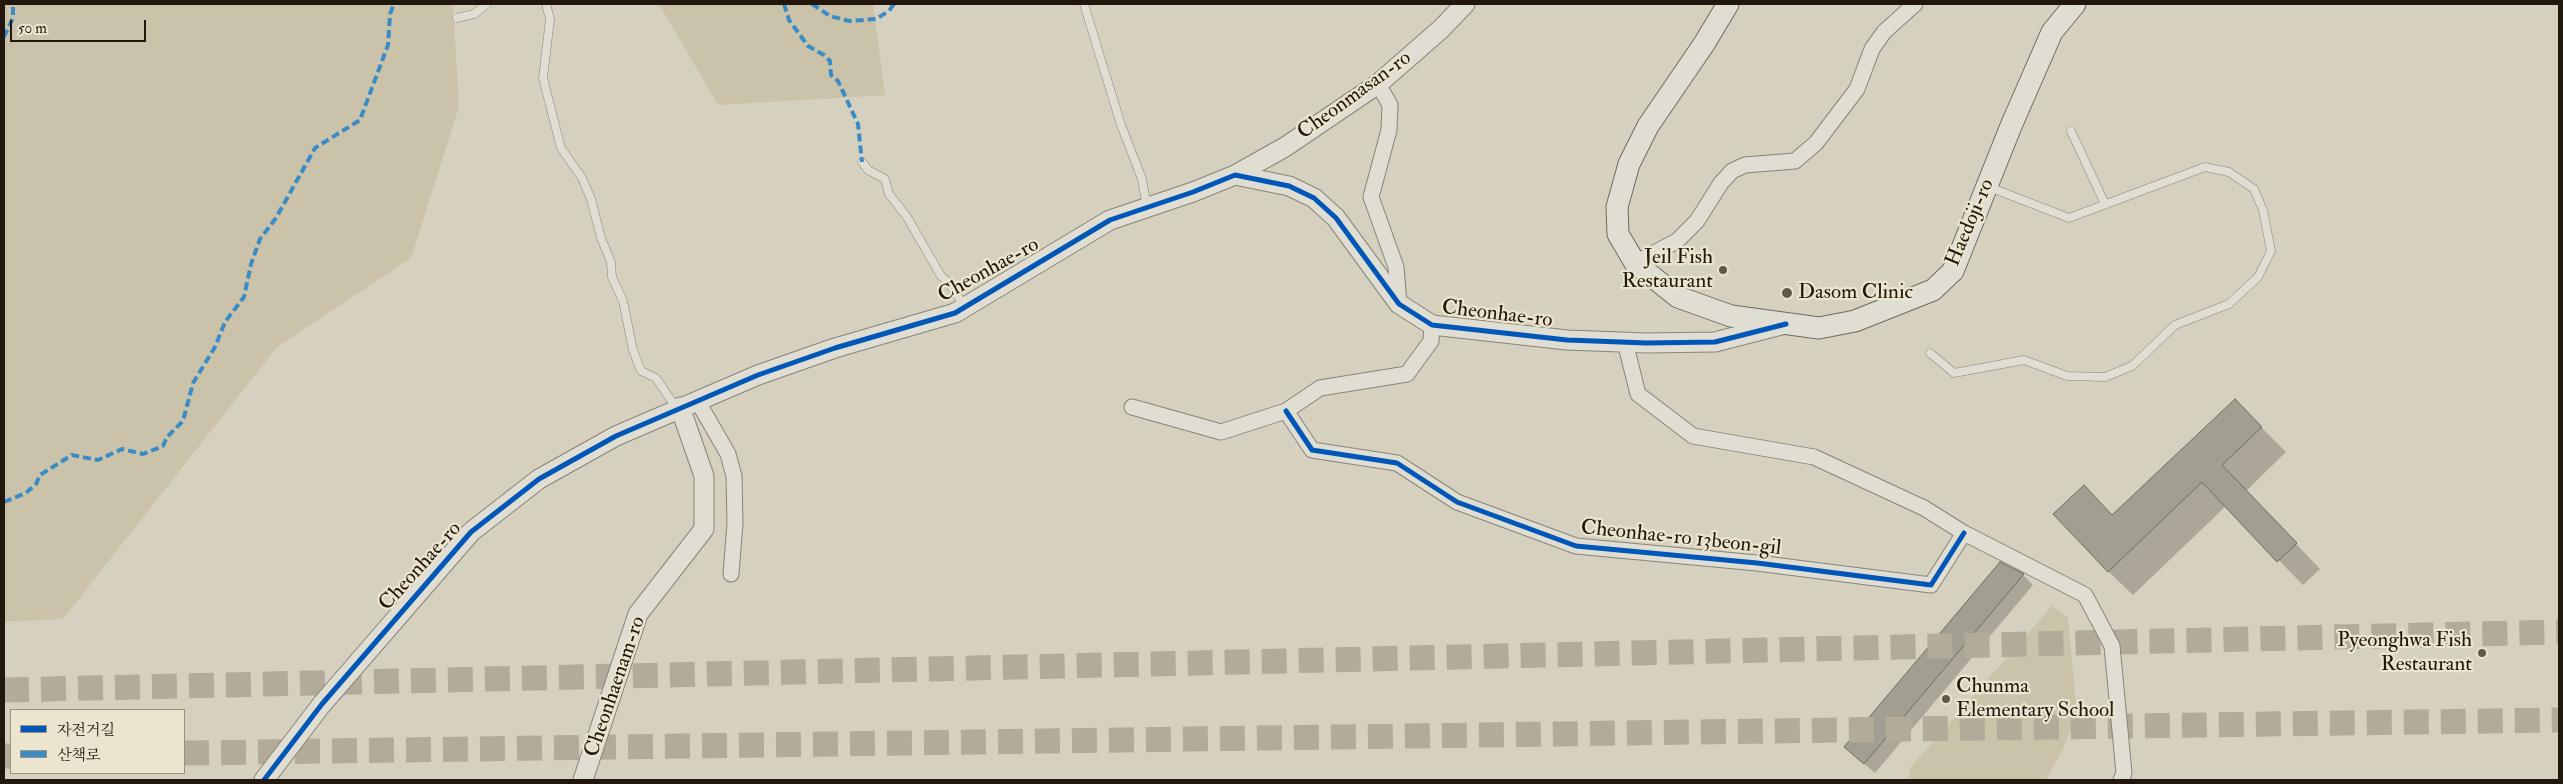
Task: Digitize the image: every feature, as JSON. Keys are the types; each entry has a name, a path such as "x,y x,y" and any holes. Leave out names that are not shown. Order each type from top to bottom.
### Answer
{"main road":[{"name":"Haedoji-ro","path":"1728,4 1704,44 1648,126 1630,164 1616,207 1618,234 1634,263 1678,298 1731,316 1819,328 1855,321 1933,290 1953,271 2052,32 2075,4"}],"street":[{"name":"Cheonmasan-ro","path":"1235,175 1285,147 1378,84 1441,29 1465,4"},
{"path":"1634,263 1676,241 1685,233 1697,221 1721,183 1732,171 1745,165 1795,161 1816,143 1857,89 1872,49 1884,32 1915,4"},
{"path":"1378,84 1390,105 1389,130 1371,197 1396,267 1399,304"},
{"name":"Cheonhae-ro","path":"264,780 322,704 471,532 539,479 616,436 684,406 792,363 955,313 1110,220 1235,175 1289,186 1314,198 1336,218 1399,304 1432,325 1567,340 1715,342 1786,324"},
{"path":"1132,407 1221,432 1286,411 1320,388 1407,374 1431,341 1432,325"},
{"path":"1625,342 1638,394 1693,436 1814,457 1924,508 1964,534 2085,595 2112,646 2124,773 2121,780"},
{"path":"684,406 728,454 734,476 735,523 731,574"},
{"name":"Cheonhaenam-ro","path":"584,780 638,614 704,529 704,476 684,406"},
{"name":"Cheonhae-ro 13beon-gil","path":"1286,411 1312,450 1397,464 1457,502 1576,546 1757,564 1931,585 1964,534"}],"lane":[{"path":"457,18 474,14 487,4"},
{"path":"546,4 550,19 543,78 561,148 582,178 592,199 601,238 611,262 612,277 622,301 633,350 641,371 656,378 684,406"},
{"path":"1084,4 1121,125 1142,179 1147,207"},
{"path":"2070,130 2105,204"},
{"path":"862,162 868,170 885,179 889,194 907,217 941,276 948,282 965,307"},
{"path":"1930,353 1954,373 2024,360 2067,376 2105,377 2132,366 2176,325 2229,304 2258,277 2271,251 2263,210 2254,189 2229,172 2205,167 2069,218 1987,186"}],"shaded area":[{"path":"4,4 453,4 459,107 411,258 277,347 63,619 4,622"},
{"path":"659,4 873,4 885,95 718,105"},
{"path":"2052,606 2068,617 2077,715 2063,749 2046,780 1909,780 1910,768"}],"building":[{"path":"2235,399 2262,427 2222,465 2297,543 2277,562 2202,482 2108,572 2053,514 2084,485 2112,515"},
{"path":"2000,562 2024,574 1864,764 1844,747"}],"tunnel":[{"path":"4,690 2559,632"},
{"path":"185,753 2559,720"},
{"path":"4,756 10,756"}],"marked path":[{"path":"4,37 13,18 13,4"},
{"path":"4,502 26,493 36,484 40,475 72,455 98,460 122,449 143,454 163,446 167,437 183,421 193,383 215,347 225,322 244,297 251,264 260,239 276,218 315,148 360,120 388,45 390,14 394,4"},
{"path":"784,4 789,20 808,46 824,55 830,61 831,75 838,81 858,124 862,162"},
{"path":"812,4 830,16 849,21 876,19 889,11 894,4"}],"cycle path":[{"path":"264,780 322,704 471,532 539,479 616,436 758,375 835,348 955,313 1110,220 1193,192 1235,175 1289,186 1314,198 1336,218 1399,304 1432,325 1567,340 1647,343 1715,342 1786,324"},
{"path":"1286,411 1312,450 1397,463 1457,502 1576,546 1757,563 1931,585 1964,533"}],"place":[{"name":"Jeil Fish Restaurant","path":"1723,270"},
{"name":"Dasom Clinic","path":"1787,293"},
{"name":"Pyeonghwa Fish Restaurant","path":"2482,653"},
{"name":"Chunma Elementary School","path":"1946,699"}]}
